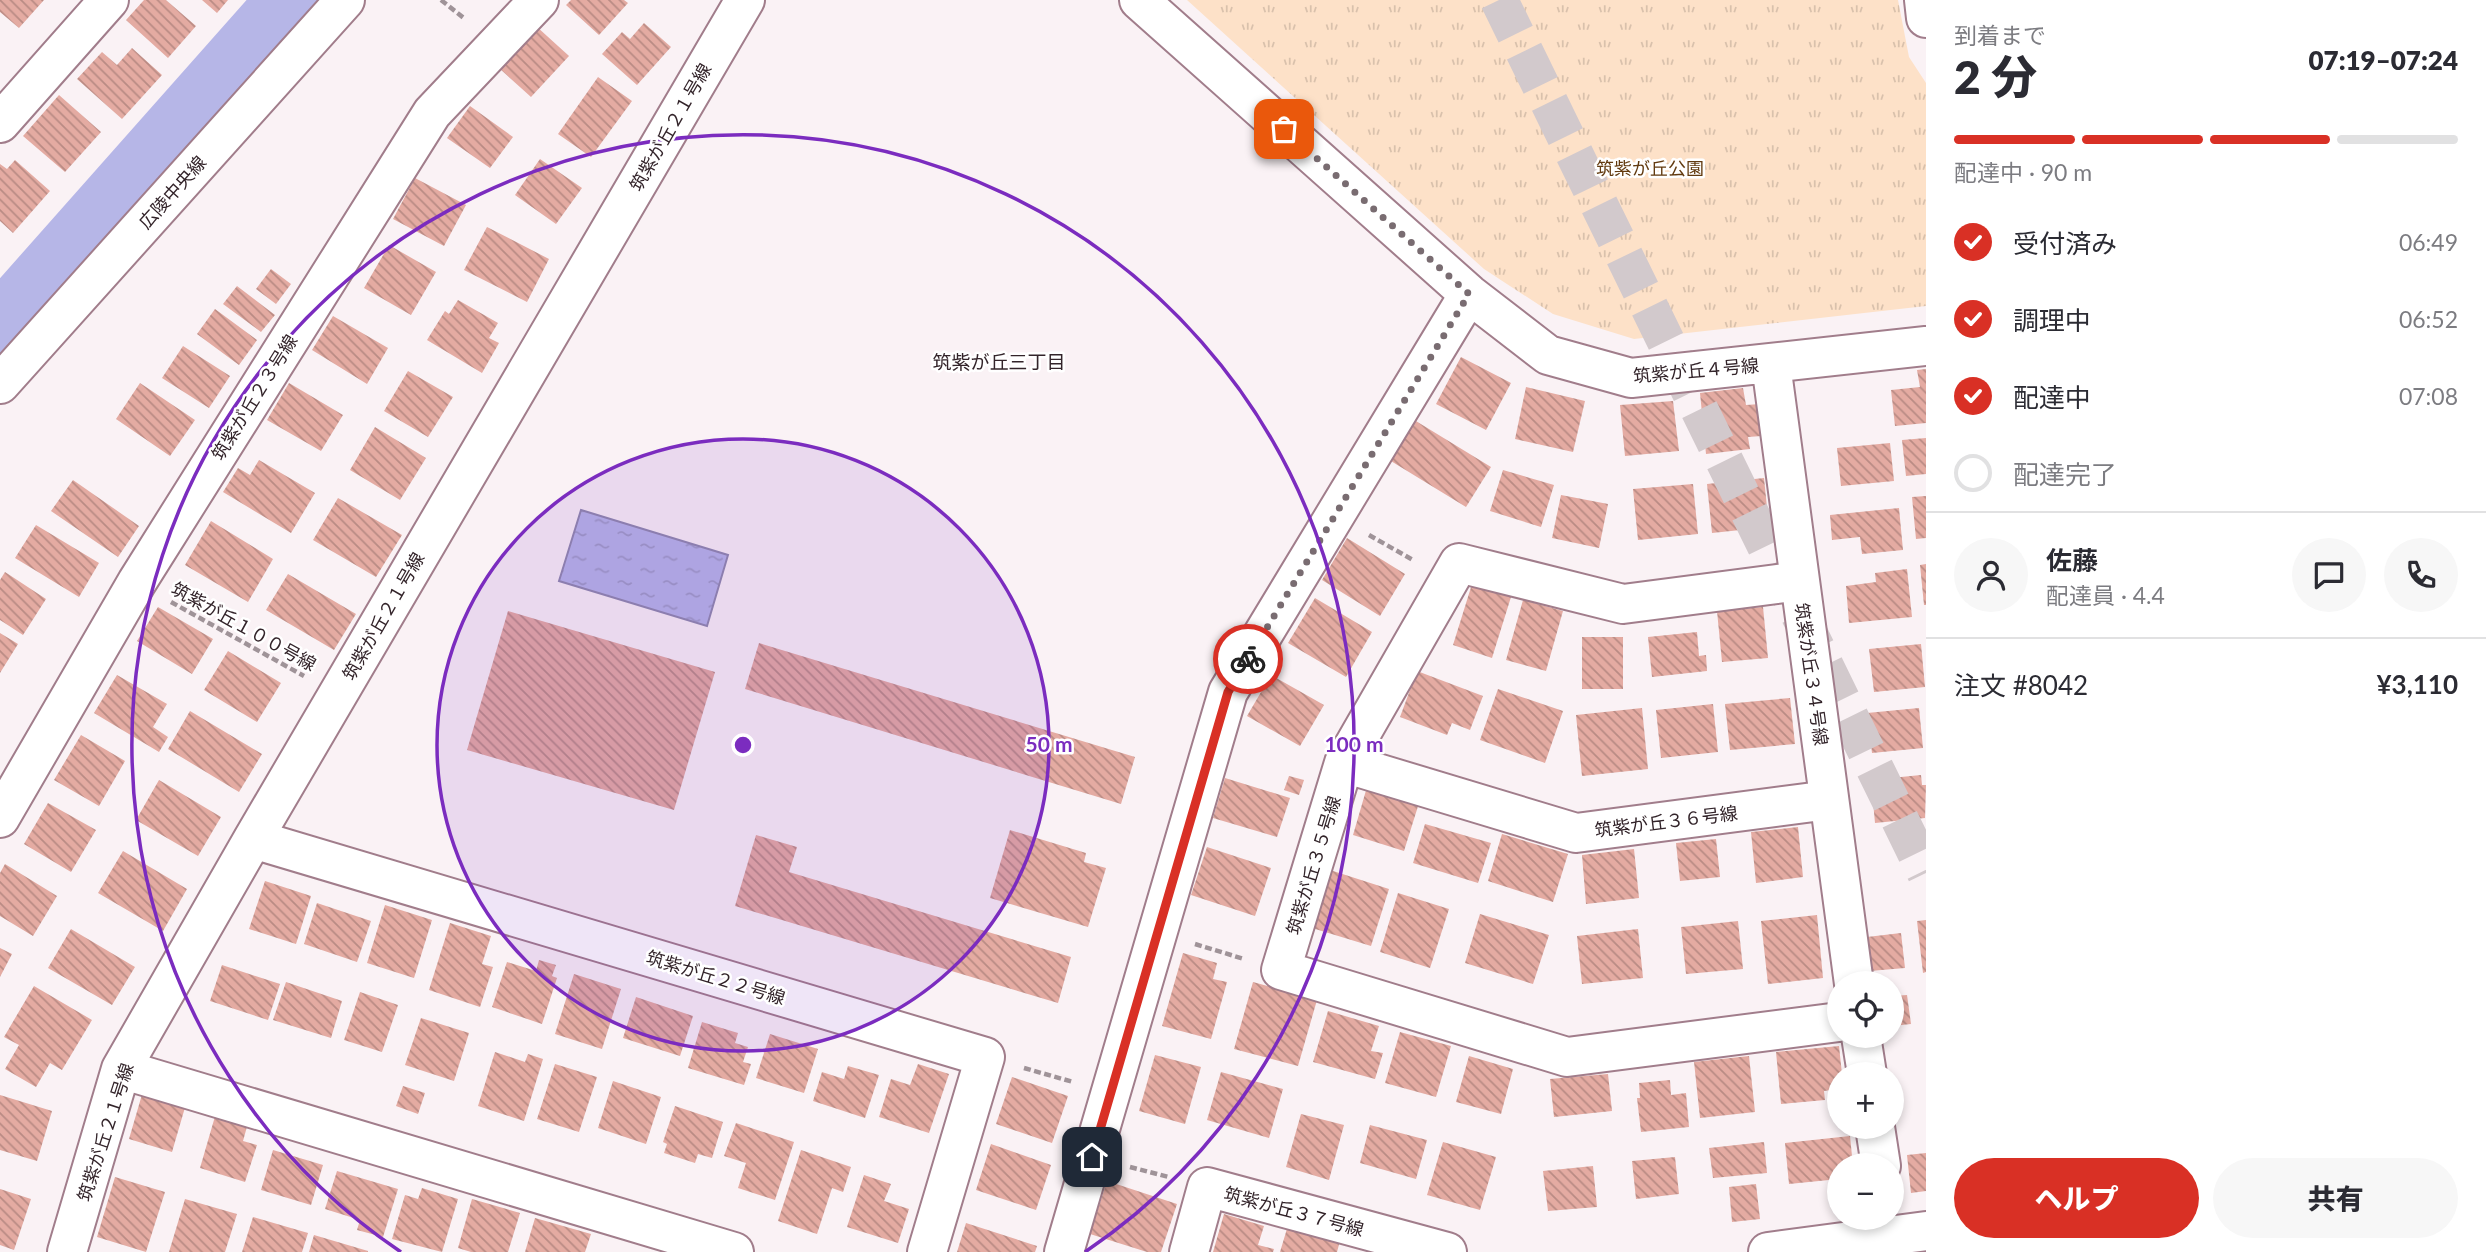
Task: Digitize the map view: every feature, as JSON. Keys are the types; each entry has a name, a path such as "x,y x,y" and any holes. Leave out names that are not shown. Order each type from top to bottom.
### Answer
{"street":[{"path":"0,123 109,0"},
{"name":"広陵中央線","path":"0,384 345,0"},
{"name":"筑紫が丘２３号線","path":"0,818 137,582 432,113 539,0"},
{"name":"筑紫が丘２１号線","path":"67,1252 121,1069 745,0"},
{"name":"筑紫が丘４号線","path":"1139,0 1469,294 1548,355 1631,378 1926,346"},
{"path":"1924,0 1926,18"},
{"path":"1064,1252 1228,692 1469,294"},
{"name":"筑紫が丘３４号線","path":"1771,364 1852,971"},
{"path":"1459,563 1623,604 1800,581"},
{"name":"筑紫が丘３５号線","path":"1281,970 1345,763 1459,563"},
{"name":"筑紫が丘３６号線","path":"1345,763 1576,833 1829,800"},
{"name":"筑紫が丘２２号線","path":"253,839 985,1057"},
{"path":"1281,970 1567,1057 1827,1024"},
{"path":"927,1252 985,1057"},
{"path":"121,1069 734,1252"},
{"name":"筑紫が丘３７号線","path":"1189,1252 1207,1187 1447,1252"},
{"path":"1768,1252 1900,1234"}],"path":[{"path":"1334,517 1434,572 1459,563"},
{"name":"筑紫が丘１００号線","path":"137,582 337,695"},
{"path":"1158,932 1281,970"},
{"path":"985,1057 1111,1093"},
{"path":"1092,1157 1207,1187"}],"green space":[{"name":"筑紫が丘公園","path":"1187,0 1898,0 1909,57 1926,83 1926,306 1634,339 1553,314 1484,269"}],"water":[{"path":"581,510 728,555 707,626 559,581"}],"building":[{"path":"0,0 44,0 19,28 0,12"},
{"path":"144,0 166,0 196,26 168,58 126,20"},
{"path":"202,0 228,0 217,13"},
{"path":"571,0 624,0 628,3 599,35 566,5"},
{"path":"644,23 671,47 637,85 602,54 622,32 630,39"},
{"path":"536,26 569,56 531,97 499,68"},
{"path":"132,48 162,75 122,119 77,79 102,52 117,65"},
{"path":"598,77 632,101 591,157 558,134"},
{"path":"59,95 101,132 65,172 23,136"},
{"path":"470,106 513,137 490,168 447,138"},
{"path":"540,159 582,188 556,224 515,195"},
{"path":"15,160 50,191 13,233 0,221 0,164 7,169"},
{"path":"415,178 466,205 444,246 393,219"},
{"path":"487,227 549,259 527,302 464,270"},
{"path":"389,245 436,272 411,315 364,288"},
{"path":"271,269 291,284 276,304 256,289"},
{"path":"237,286 275,315 261,332 223,304"},
{"path":"458,300 498,323 489,338 499,343 482,373 427,340 445,311 449,314"},
{"path":"215,309 257,340 239,365 197,334"},
{"path":"333,316 388,348 367,384 312,350"},
{"path":"183,346 230,376 209,408 162,378"},
{"path":"1461,357 1511,383 1486,430 1436,404"},
{"path":"1926,369 1926,423 1895,426 1891,390 1920,387 1917,370"},
{"path":"408,371 453,397 428,437 384,411"},
{"path":"140,383 195,420 170,456 116,419"},
{"path":"289,383 343,415 321,451 267,420"},
{"path":"1526,387 1585,401 1573,452 1515,439"},
{"path":"1743,388 1746,405 1760,404 1762,436 1748,437 1750,449 1706,454 1700,393"},
{"path":"1673,401 1679,451 1625,456 1620,405"},
{"path":"1411,418 1491,467 1466,507 1386,458"},
{"path":"375,427 426,458 400,500 350,470"},
{"path":"1926,438 1926,474 1906,476 1902,440"},
{"path":"1890,443 1894,481 1841,486 1837,448"},
{"path":"259,460 315,493 291,533 223,492 238,468 250,475"},
{"path":"1503,470 1554,485 1541,527 1490,511"},
{"path":"1764,478 1769,527 1712,533 1707,484"},
{"path":"73,480 139,526 118,557 51,511"},
{"path":"1693,484 1698,534 1638,540 1633,489"},
{"path":"1561,495 1608,504 1599,548 1552,538"},
{"path":"1926,496 1926,538 1916,539 1912,497"},
{"path":"338,498 402,535 376,577 313,540"},
{"path":"1899,508 1903,550 1862,554 1860,537 1832,540 1830,515"},
{"path":"211,521 273,559 248,602 185,565"},
{"path":"36,525 99,563 79,597 15,558"},
{"path":"1347,538 1405,574 1380,616 1322,580"},
{"path":"1926,564 1926,605 1924,605 1920,565"},
{"path":"1907,569 1912,617 1849,623 1846,586 1876,582 1875,573"},
{"path":"5,572 46,599 23,635 0,620 0,580"},
{"path":"288,574 356,614 334,650 266,610"},
{"path":"1472,584 1511,597 1492,658 1453,645"},
{"path":"1315,598 1372,632 1346,677 1288,643"},
{"path":"1523,600 1563,611 1546,671 1506,660"},
{"path":"158,607 213,639 192,674 137,641"},
{"path":"1763,607 1768,658 1722,662 1717,611"},
{"path":"508,611 715,672 674,810 467,750"},
{"path":"1697,632 1699,656 1706,655 1707,671 1652,677 1648,637"},
{"path":"0,633 18,644 0,673"},
{"path":"1582,637 1623,637 1623,689 1582,689"},
{"path":"759,643 1135,757 1121,804 745,689"},
{"path":"1921,644 1925,687 1874,692 1869,649"},
{"path":"228,651 281,683 257,722 204,690"},
{"path":"1417,671 1483,696 1470,730 1452,723 1447,735 1400,717"},
{"path":"117,675 167,704 153,727 168,737 159,752 94,713"},
{"path":"1271,675 1324,705 1300,746 1247,716"},
{"path":"1498,689 1563,711 1545,763 1480,740"},
{"path":"1790,698 1795,744 1730,750 1725,704"},
{"path":"1713,704 1718,752 1661,758 1656,710"},
{"path":"1642,708 1648,769 1582,776 1576,715"},
{"path":"1919,708 1923,748 1872,753 1867,713"},
{"path":"190,711 262,754 239,792 168,749"},
{"path":"81,735 125,761 99,806 54,780"},
{"path":"1921,775 1922,785 1926,785 1925,818 1875,823 1871,780"},
{"path":"1289,776 1304,780 1299,795 1284,790"},
{"path":"1225,778 1290,798 1277,837 1213,818"},
{"path":"159,780 221,817 198,856 136,820"},
{"path":"1367,787 1419,803 1404,851 1353,835"},
{"path":"48,803 96,830 71,872 24,844"},
{"path":"1425,824 1491,843 1478,883 1413,863"},
{"path":"1798,827 1803,877 1756,883 1751,832"},
{"path":"1010,830 1086,853 1084,862 1106,868 1088,927 990,898"},
{"path":"1502,834 1568,854 1553,902 1488,881"},
{"path":"756,835 797,847 789,872 1071,957 1058,1003 735,906"},
{"path":"1716,839 1720,877 1680,881 1676,843"},
{"path":"1207,847 1271,868 1255,916 1191,895"},
{"path":"1634,849 1639,898 1586,904 1582,855"},
{"path":"123,851 187,889 163,931 98,893"},
{"path":"5,864 57,896 33,936 0,916 0,873"},
{"path":"1330,870 1389,889 1371,946 1312,928"},
{"path":"265,881 311,896 296,944 249,929"},
{"path":"1398,893 1449,909 1430,968 1380,952"},
{"path":"317,903 371,921 357,962 304,944"},
{"path":"385,905 432,920 414,978 367,963"},
{"path":"1480,914 1549,935 1533,984 1465,963"},
{"path":"1817,915 1823,978 1768,984 1761,921"},
{"path":"1926,920 1926,972 1923,973 1917,921"},
{"path":"1738,921 1743,969 1686,974 1681,927"},
{"path":"450,923 491,936 482,964 493,967 480,1007 429,990"},
{"path":"71,929 135,967 112,1005 48,968"},
{"path":"1638,929 1643,978 1582,984 1577,936"},
{"path":"1901,933 1905,968 1870,971 1867,937"},
{"path":"0,948 12,954 0,977"},
{"path":"1183,953 1217,963 1213,979 1227,982 1211,1039 1162,1026"},
{"path":"539,960 556,965 552,976 557,978 542,1024 492,1007 507,962 536,971"},
{"path":"222,965 280,984 268,1020 210,1001"},
{"path":"574,974 621,989 602,1049 555,1034"},
{"path":"286,982 342,1001 331,1038 273,1020"},
{"path":"1253,982 1317,1000 1298,1066 1234,1049"},
{"path":"34,986 92,1020 62,1070 50,1063 36,1087 5,1069 19,1045 4,1037"},
{"path":"360,992 398,1005 382,1052 344,1040"},
{"path":"1904,995 1907,995 1911,1024 1904,1025"},
{"path":"636,997 693,1016 680,1056 623,1038"},
{"path":"1328,1011 1379,1026 1371,1051 1383,1053 1375,1079 1313,1062"},
{"path":"421,1018 469,1033 454,1081 405,1065"},
{"path":"702,1022 738,1033 735,1043 748,1047 743,1062 751,1064 744,1085 688,1068"},
{"path":"1400,1032 1451,1046 1436,1097 1385,1083"},
{"path":"770,1034 818,1049 804,1093 756,1078"},
{"path":"1839,1048 1841,1062 1827,1062 1825,1100 1781,1104 1776,1052"},
{"path":"495,1052 525,1062 528,1054 543,1059 524,1121 478,1106"},
{"path":"1155,1055 1201,1067 1185,1124 1139,1111"},
{"path":"1469,1056 1513,1069 1501,1114 1456,1102"},
{"path":"1749,1056 1755,1112 1700,1118 1694,1062"},
{"path":"555,1064 597,1077 579,1132 537,1119"},
{"path":"918,1064 949,1074 929,1133 879,1117 891,1079 910,1085"},
{"path":"848,1066 879,1075 865,1118 813,1101 822,1072 844,1079"},
{"path":"1221,1072 1283,1089 1269,1138 1207,1120"},
{"path":"1608,1074 1612,1111 1554,1117 1550,1079"},
{"path":"1012,1077 1068,1096 1052,1143 996,1124"},
{"path":"1670,1080 1671,1095 1686,1093 1689,1127 1641,1132 1637,1098 1640,1098 1639,1083"},
{"path":"613,1081 661,1097 646,1144 598,1128"},
{"path":"403,1086 425,1093 418,1114 396,1106"},
{"path":"143,1091 186,1104 172,1152 129,1139"},
{"path":"0,1095 52,1111 37,1161 0,1150"},
{"path":"675,1106 723,1122 712,1158 698,1154 695,1163 664,1153 667,1144 663,1142"},
{"path":"216,1113 248,1123 243,1141 257,1145 245,1182 200,1168"},
{"path":"1301,1114 1344,1125 1329,1180 1286,1167"},
{"path":"736,1123 794,1142 775,1200 738,1188 746,1163 724,1156"},
{"path":"1370,1125 1427,1140 1416,1179 1360,1163"},
{"path":"1850,1139 1852,1153 1827,1153 1827,1180 1789,1184 1785,1143"},
{"path":"1443,1142 1496,1157 1480,1210 1427,1195"},
{"path":"1764,1142 1767,1173 1713,1178 1709,1148"},
{"path":"991,1144 1051,1165 1036,1210 976,1190"},
{"path":"273,1150 323,1165 311,1205 261,1190"},
{"path":"801,1150 851,1167 843,1192 832,1188 817,1234 778,1221"},
{"path":"1926,1153 1926,1191 1911,1193 1907,1155"},
{"path":"1675,1157 1679,1194 1636,1199 1632,1161"},
{"path":"1593,1166 1597,1207 1548,1211 1543,1171"},
{"path":"337,1171 398,1189 383,1237 357,1230 360,1220 325,1209"},
{"path":"864,1175 891,1184 884,1201 909,1209 898,1243 847,1227"},
{"path":"115,1177 165,1192 146,1252 97,1237"},
{"path":"1107,1181 1177,1204 1161,1252 1147,1252 1090,1234"},
{"path":"1756,1184 1760,1219 1732,1222 1729,1187"},
{"path":"422,1188 458,1199 442,1252 392,1239 405,1195 418,1199"},
{"path":"0,1189 31,1199 14,1250 0,1245"},
{"path":"185,1199 237,1214 225,1252 169,1252"},
{"path":"472,1199 520,1213 508,1252 471,1252 458,1248"},
{"path":"1224,1214 1264,1226 1258,1245 1274,1249 1273,1252 1213,1252"},
{"path":"253,1217 308,1233 302,1252 242,1252"},
{"path":"535,1218 591,1234 585,1252 525,1252"},
{"path":"1289,1222 1341,1237 1337,1252 1280,1252"},
{"path":"966,1223 1037,1246 1035,1252 957,1252"},
{"path":"314,1235 368,1251 368,1252 309,1252"}],"waterway":[{"path":"0,334 296,0"}],"tunnel":[{"path":"1499,0 1926,873"}],"way so far":[{"path":"1248,659 1469,294 1284,129"}],"district":[{"name":"筑紫が丘三丁目","path":"999,361"}],"route":[{"path":"1092,1157 1228,692 1248,659"}]}
